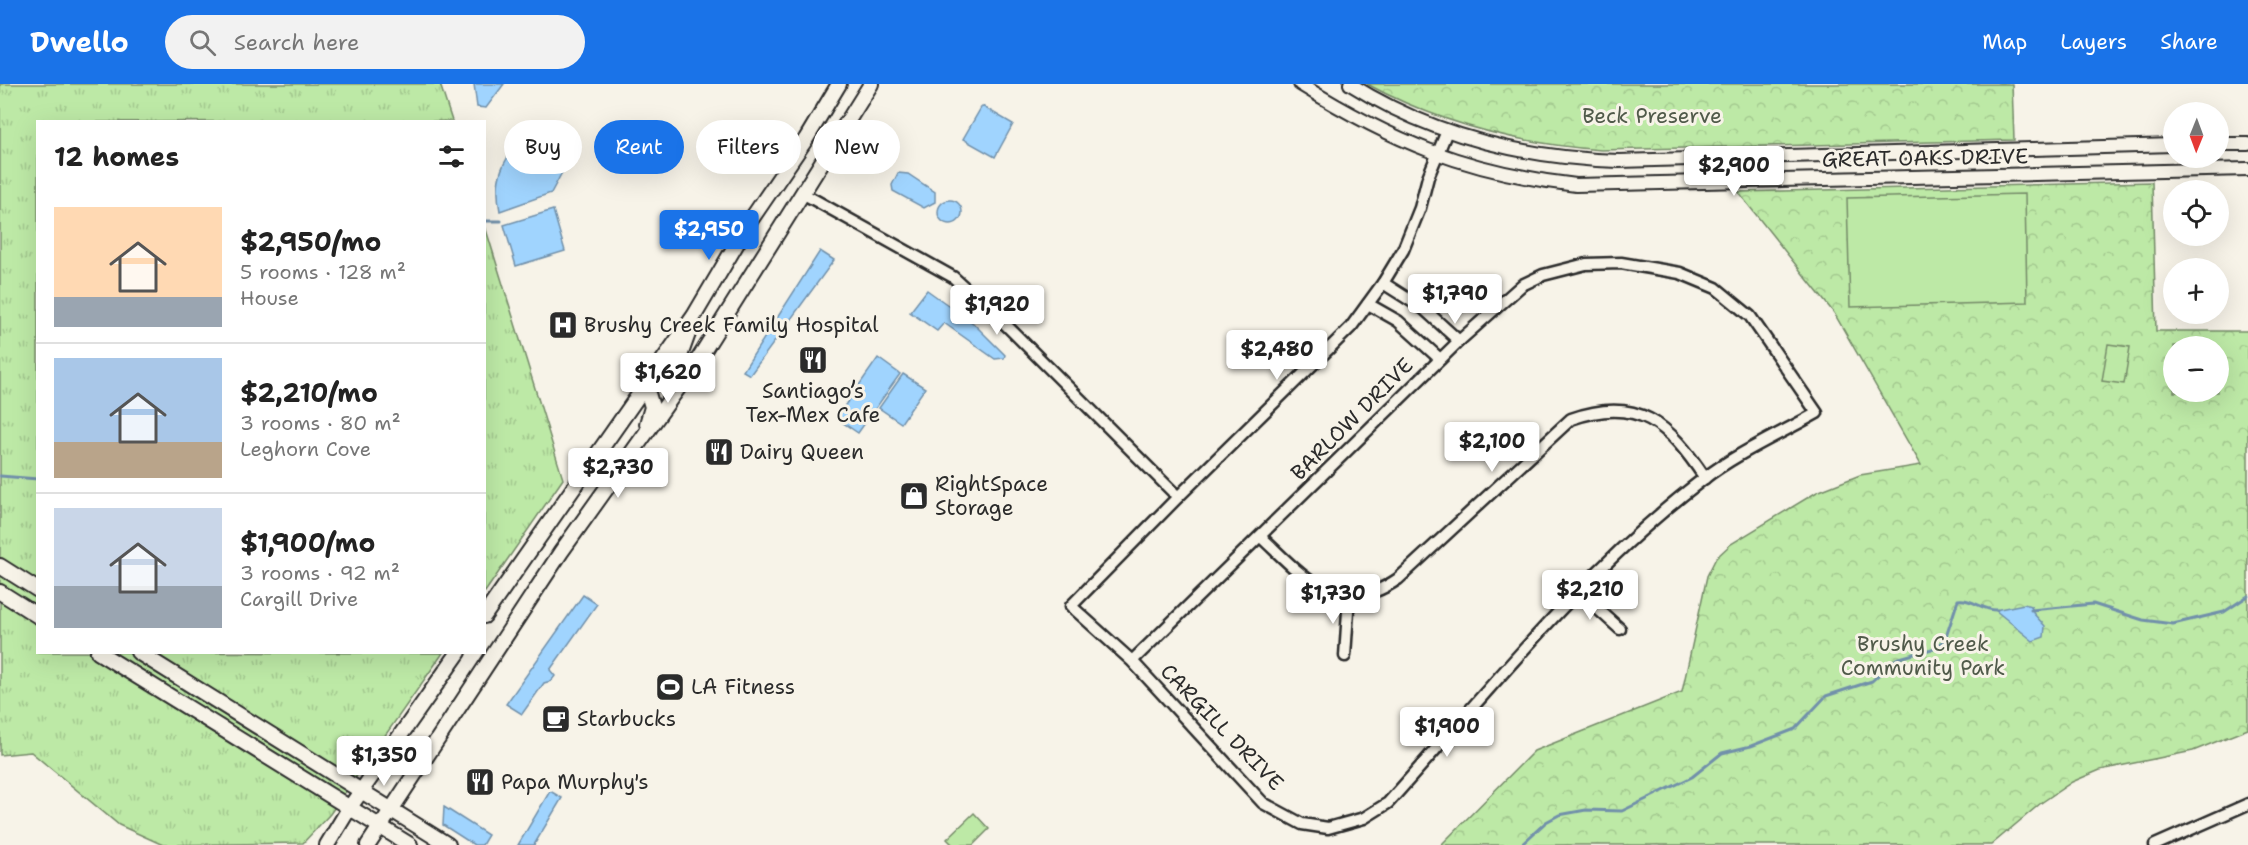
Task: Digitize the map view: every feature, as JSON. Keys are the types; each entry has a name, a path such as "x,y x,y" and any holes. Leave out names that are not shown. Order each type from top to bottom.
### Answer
{"main road":[{"path":"486,613 694,316 838,84"},
{"path":"368,845 389,809 561,552 673,394 747,284 872,84"},
{"path":"673,394 671,381 694,316"},
{"path":"642,388 646,390 652,407 644,434"},
{"path":"0,566 36,589"},
{"path":"0,592 36,615"},
{"path":"101,654 410,845"},
{"path":"141,654 448,845"},
{"path":"327,845 350,807 458,654"}],"street":[{"name":"GREAT OAKS DRIVE","path":"1300,84 1354,118 1437,156 1512,176 1594,185 2248,169"},
{"name":"GREAT OAKS DRIVE","path":"1350,84 1395,109 1448,131 1541,156 1619,161 2163,145"},
{"path":"802,193 953,277 1044,362 1178,496 1351,327 1383,283 1403,250 1420,208 1428,177 1448,131"},
{"path":"2229,144 2248,144"},
{"name":"BARLOW DRIVE","path":"1132,661 1459,341 1522,285 1543,275 1586,264 1621,263 1669,270 1716,288 1750,316 1816,413"},
{"path":"1383,283 1424,309 1459,341"},
{"path":"1368,304 1398,321 1440,359"},
{"path":"1261,537 1314,586 1349,596 1371,593 1398,579 1571,419 1591,412 1616,409 1636,412 1664,428 1705,478"},
{"name":"CARGILL DRIVE","path":"1178,496 1071,606 1132,661 1263,803 1302,824 1328,828 1364,818 1388,803 1578,591 1645,526 1705,478 1816,413"},
{"path":"1578,591 1620,629"},
{"path":"1345,656 1349,596"},
{"path":"2155,845 2248,804"}],"green space":[{"path":"0,84 440,84 452,120 36,120 36,654 442,654 330,814 303,843 163,845 119,825 31,752 0,755"},
{"name":"Beck Preserve","path":"1367,84 2012,84 2014,140 1601,150 1540,143 1481,129 1423,110"},
{"name":"Brushy Creek Community Park","path":"2152,182 2156,331 2247,331 2248,329 2248,729 2193,751 2100,770 2072,782 2041,803 1991,845 1441,845 1534,751 1682,692 1707,576 1716,558 1731,544 1817,492 1860,475 1921,465 1834,313 1738,192"},
{"path":"2025,194 2027,302 1850,307 1847,198"},
{"path":"486,229 563,479 486,591"},
{"path":"2108,344 2130,347 2124,384 2102,381"},
{"path":"974,813 989,829 973,845 953,845 947,839"}],"water":[{"path":"474,84 504,84 486,108 477,107"},
{"path":"982,106 1013,124 995,157 963,139"},
{"path":"504,164 504,174 561,174 551,193 500,211 498,188"},
{"path":"898,174 908,174 935,192 935,202 924,208 893,191 892,185"},
{"path":"950,200 959,203 962,212 959,221 950,224 941,221 938,212 941,203"},
{"path":"553,210 565,251 516,266 504,225"},
{"path":"820,251 834,260 750,375 743,371"},
{"path":"927,290 973,323 1005,355 1004,358 995,359 944,323 937,331 910,312"},
{"path":"878,358 900,374 858,433 836,418"},
{"path":"903,374 925,388 901,423 879,408"},
{"path":"583,595 597,604 550,670 555,676 551,681 544,683 522,714 506,704"},
{"path":"2024,604 2031,606 2034,614 2045,626 2044,637 2033,641 1995,610"},
{"path":"550,791 562,798 534,845 518,845"},
{"path":"444,807 488,835 482,845 474,845 443,825"}],"waterway":[{"path":"486,221 501,221"},
{"path":"0,476 36,479"},
{"path":"2031,610 2093,604 2143,620 2173,624 2224,612 2248,596"},
{"path":"1521,845 1546,822 1559,815 1586,810 1622,811 1692,777 1722,753 1751,746 1795,729 1826,696 1872,681 1896,659 1932,649 1945,640 1958,600 1997,610"}],"place":[{"name":"Brushy Creek Family Hospital","path":"563,325"},
{"name":"Santiago’s Tex-Mex Cafe","path":"813,360"},
{"name":"Dairy Queen","path":"719,452"},
{"name":"RightSpace Storage","path":"914,496"},
{"name":"LA Fitness","path":"670,687"},
{"name":"Starbucks","path":"556,719"},
{"name":"Papa Murphy's","path":"480,782"}]}
